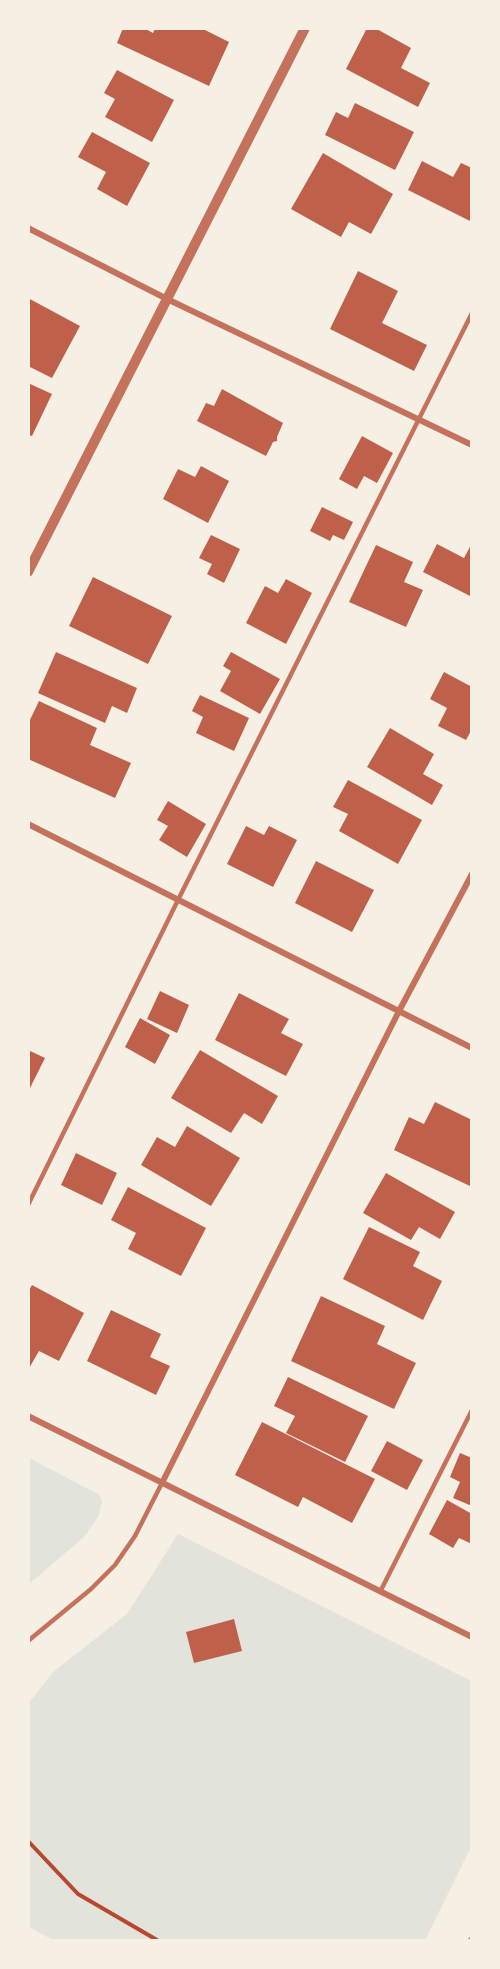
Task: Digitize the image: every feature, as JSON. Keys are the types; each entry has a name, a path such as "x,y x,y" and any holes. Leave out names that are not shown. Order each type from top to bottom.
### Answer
{"street":[{"path":"28,572 305,28"},
{"path":"28,228 167,299 471,445"},
{"path":"28,824 471,1048"},
{"path":"162,1483 399,1011 471,874"},
{"path":"28,1416 471,1637"}],"lane":[{"path":"28,1204 471,313"},
{"path":"380,1592 471,1410"},
{"path":"28,1641 91,1589 115,1565 135,1536 162,1483"}],"path":[{"path":"28,1841 78,1894 157,1941"}],"shaded area":[{"path":"29,1458 98,1494 102,1503 98,1517 84,1537 29,1584"},
{"path":"178,1534 471,1681 471,1847 425,1940 53,1940 29,1927 28,1704 53,1672 127,1614"}],"building":[{"path":"123,28 144,28 153,33 155,28 201,28 229,42 209,86 117,43"},
{"path":"367,28 375,28 411,48 401,68 430,83 418,107 346,69"},
{"path":"117,70 174,100 152,142 105,117 115,99 104,93"},
{"path":"355,103 414,132 395,170 325,135 336,112 348,118"},
{"path":"92,132 150,163 127,206 97,189 106,172 78,157"},
{"path":"323,153 393,194 371,234 349,222 341,237 291,209"},
{"path":"422,161 453,177 461,163 472,168 472,222 408,190"},
{"path":"358,271 398,291 382,323 427,345 414,371 330,329"},
{"path":"28,298 80,326 52,378 28,366"},
{"path":"28,383 52,394 32,436 28,435"},
{"path":"222,389 283,423 277,441 273,442 266,456 197,421 206,403 214,406"},
{"path":"362,436 393,453 377,483 364,476 357,489 339,479"},
{"path":"201,466 229,481 208,523 163,499 178,469 195,477"},
{"path":"322,507 353,522 344,540 333,535 330,541 310,531"},
{"path":"211,535 240,549 224,583 207,574 212,564 199,558"},
{"path":"472,543 472,597 423,572 437,544 464,558"},
{"path":"376,545 413,562 404,582 423,590 406,627 349,602"},
{"path":"93,577 172,616 148,664 69,626"},
{"path":"286,579 312,593 286,644 246,623 265,586 278,593"},
{"path":"56,652 137,688 127,713 112,706 105,723 38,693"},
{"path":"231,652 280,679 260,714 220,691 231,671 223,666"},
{"path":"444,672 472,687 472,729 466,740 438,726 447,708 430,699"},
{"path":"200,695 249,718 234,751 196,733 203,717 192,711"},
{"path":"39,701 97,728 90,745 131,763 115,798 28,759 28,724"},
{"path":"390,728 434,754 423,774 443,785 432,805 367,767"},
{"path":"348,780 422,820 398,864 339,831 348,814 333,807"},
{"path":"168,801 206,824 187,857 159,840 168,826 157,820"},
{"path":"246,826 264,835 269,826 297,840 273,887 227,864"},
{"path":"316,861 374,890 352,932 295,903"},
{"path":"160,991 189,1005 177,1033 147,1019"},
{"path":"239,993 289,1019 281,1033 303,1044 286,1076 215,1040"},
{"path":"140,1018 170,1035 155,1064 125,1047"},
{"path":"28,1050 45,1058 28,1092"},
{"path":"200,1050 278,1096 262,1124 244,1113 231,1133 171,1098"},
{"path":"435,1102 472,1120 472,1187 394,1150 409,1117 424,1124"},
{"path":"187,1126 240,1158 211,1206 141,1165 157,1137 175,1147"},
{"path":"76,1153 117,1173 102,1205 61,1185"},
{"path":"386,1173 455,1212 440,1239 419,1227 411,1240 363,1213"},
{"path":"128,1187 206,1228 181,1276 128,1249 136,1233 111,1220"},
{"path":"369,1227 420,1252 413,1266 442,1281 423,1320 343,1279"},
{"path":"32,1285 84,1313 59,1361 39,1351 28,1370 28,1292"},
{"path":"321,1296 385,1326 377,1344 416,1363 394,1409 291,1361"},
{"path":"111,1310 161,1334 150,1357 170,1366 156,1395 87,1361"},
{"path":"288,1377 368,1416 345,1462 286,1433 295,1416 274,1406"},
{"path":"262,1422 375,1479 352,1523 303,1497 298,1507 235,1475"},
{"path":"387,1441 423,1460 407,1490 371,1471"},
{"path":"460,1453 472,1458 472,1506 453,1498 460,1482 450,1477"},
{"path":"447,1500 472,1514 472,1544 459,1538 453,1548 429,1534"},
{"path":"234,1619 242,1651 194,1663 186,1632"}]}
